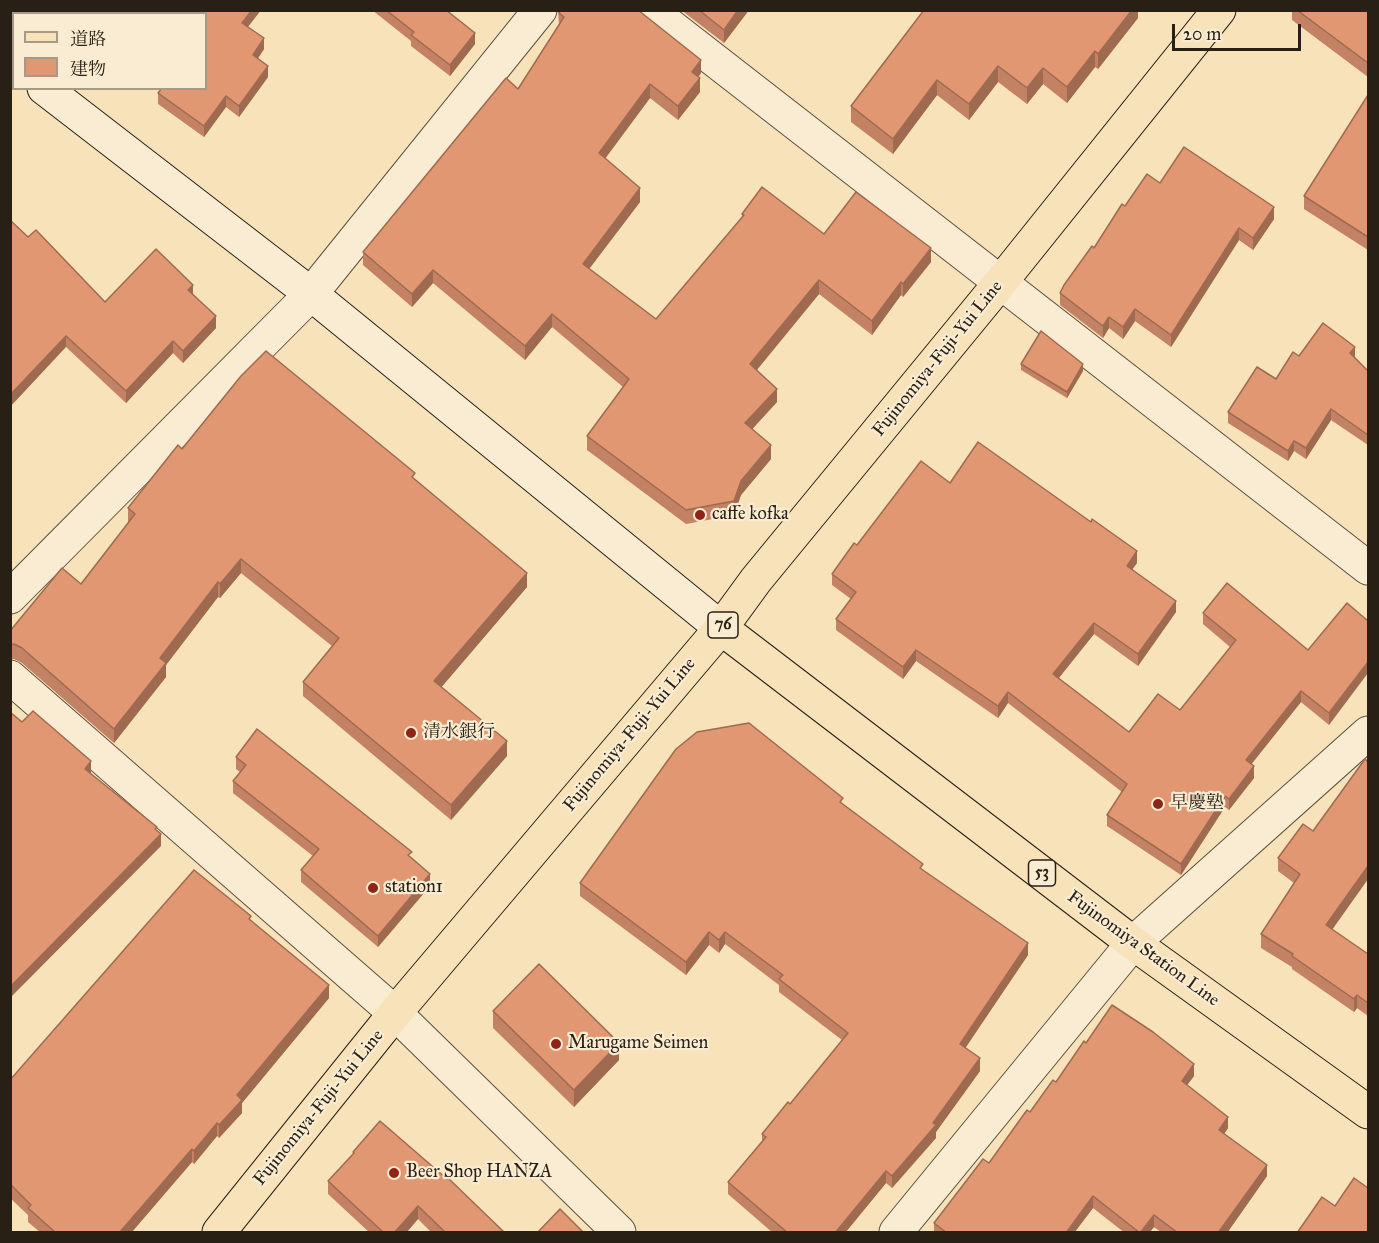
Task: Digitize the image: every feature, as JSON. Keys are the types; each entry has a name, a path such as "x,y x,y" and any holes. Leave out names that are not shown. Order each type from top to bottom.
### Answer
{"main road":[{"name":"Fujinomiya-Fuji-Yui Line","path":"219,1233 395,1013 721,628 756,580 1000,283 1219,10"},
{"name":"Fujinomiya Station Line","path":"721,628 1133,943 1368,1112"}],"street":[{"path":"10,597 311,294 540,10"},
{"path":"650,10 1368,568"},
{"path":"47,90 311,294 721,628"},
{"path":"10,677 395,1013 619,1233"},
{"path":"896,1233 1133,943 1368,734"}],"building":[{"path":"169,10 252,10 242,23 264,38 253,55 268,66 239,106 226,96 204,126 158,93 160,90 207,90 207,12 171,12"},
{"path":"386,10 446,10 475,33 450,65 411,35 414,32"},
{"path":"561,10 638,10 701,60 692,72 700,78 678,106 650,84 599,153 640,188 583,264 656,319 744,215 742,214 762,187 824,234 856,192 931,248 903,284 901,282 872,321 819,280 750,364 777,389 745,423 771,445 741,481 734,501 686,510 587,436 629,379 552,314 525,346 433,270 412,294 363,252 506,78 518,89 564,17 559,13"},
{"path":"699,10 738,10 724,30"},
{"path":"924,10 1132,10 1098,54 1095,51 1067,87 1043,68 1027,88 998,66 969,104 937,80 893,139 851,106"},
{"path":"1297,10 1368,10 1368,63"},
{"path":"1368,95 1368,237 1304,196"},
{"path":"1184,147 1274,207 1253,238 1239,228 1171,335 1135,309 1123,327 1109,317 1103,326 1060,293 1092,246 1094,248 1122,204 1125,206 1147,174 1160,183"},
{"path":"10,220 28,237 36,230 105,302 156,249 193,285 188,290 216,316 183,351 173,341 126,391 66,336 10,395"},
{"path":"1323,323 1355,347 1350,353 1368,371 1368,435 1331,409 1306,448 1294,441 1288,451 1228,412 1257,367 1276,379 1293,352 1299,356"},
{"path":"1041,331 1083,364 1067,392 1021,364"},
{"path":"266,351 415,473 412,477 527,573 434,681 507,741 451,805 303,682 339,638 241,559 220,584 218,582 160,658 166,663 114,729 22,648 14,644 10,645 10,631 62,568 81,584 135,514 128,508 178,445 182,449 241,376"},
{"path":"978,442 1091,522 1092,519 1137,551 1127,566 1176,601 1138,654 1094,623 1053,674 1129,732 1158,694 1180,710 1236,640 1203,613 1227,583 1308,650 1347,603 1368,621 1368,662 1329,713 1301,691 1246,760 1254,766 1229,799 1225,796 1181,864 1107,815 1127,784 1008,692 998,706 916,650 903,667 836,619 856,592 832,574 854,543 857,545 921,461 950,483"},
{"path":"33,711 91,761 85,769 157,827 155,829 161,834 10,987 10,712 22,722"},
{"path":"749,723 843,798 840,802 923,864 920,868 1028,943 960,1044 980,1058 933,1123 936,1125 892,1176 886,1171 835,1233 788,1233 728,1182 766,1137 762,1134 788,1102 790,1104 848,1033 779,979 783,975 725,932 719,940 709,932 686,962 580,883 676,749 697,732"},
{"path":"257,729 412,852 408,855 430,874 378,936 301,870 319,849 233,781 246,765 236,757"},
{"path":"1365,759 1368,762 1368,866 1326,925 1368,954 1368,1003 1357,995 1354,999 1292,956 1293,954 1261,934 1300,874 1278,858 1303,824 1313,831"},
{"path":"194,870 251,916 249,919 329,985 237,1095 242,1100 219,1125 217,1123 194,1151 192,1149 119,1233 56,1233 28,1208 31,1205 10,1184 10,1080"},
{"name":"Marugame Seimen","path":"539,964 619,1043 574,1090 493,1011"},
{"path":"1112,1005 1153,1032 1194,1064 1182,1081 1228,1117 1219,1130 1267,1165 1218,1233 1178,1233 1154,1215 1140,1233 1093,1196 1066,1233 947,1233 934,1223 983,1159 989,1163 1027,1110 1030,1112 1053,1080 1056,1082"},
{"path":"380,1121 448,1178 505,1233 446,1233 418,1206 394,1233 384,1233 328,1181"},
{"path":"1354,1178 1368,1188 1368,1233 1297,1233 1322,1197 1335,1206"},
{"path":"560,1209 584,1233 537,1233"}],"place":[{"name":"caffe kofka","path":"700,515"},
{"name":"清水銀行","path":"411,733"},
{"name":"早慶塾","path":"1158,804"},
{"name":"station1","path":"373,888"},
{"name":"Marugame Seimen","path":"556,1044"},
{"name":"Beer Shop HANZA","path":"394,1173"}]}
